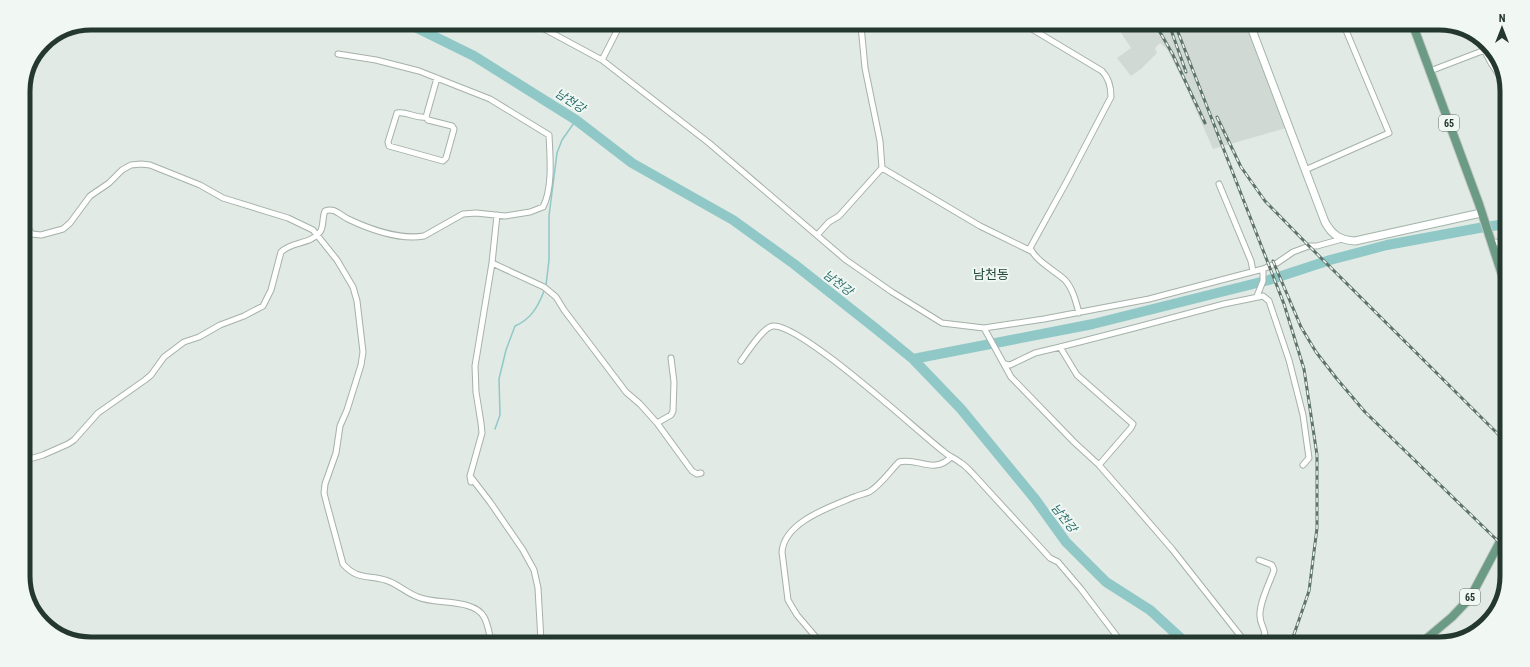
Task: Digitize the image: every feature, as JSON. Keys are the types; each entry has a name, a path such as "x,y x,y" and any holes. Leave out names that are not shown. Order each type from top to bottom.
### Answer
{"main road":[{"path":"1252,30 1328,229 1332,233 1342,239 1355,241 1482,215"},
{"name":"65","path":"1415,30 1482,215 1500,270"},
{"name":"65","path":"1433,637 1470,598 1500,542"}],"street":[{"path":"546,30 602,60 709,143 818,234 846,260 892,292 942,323 984,328 1079,313 1149,299 1263,269 1277,263 1293,252 1309,246 1318,246 1342,239"},
{"path":"602,60 617,30"},
{"path":"818,234 829,222 838,216 882,168 880,141 865,68 861,30"},
{"path":"1032,252 1030,248 1111,97 1111,90 1107,76 1102,71 1034,30"},
{"path":"1305,170 1389,133 1346,30"},
{"path":"1430,71 1484,50"},
{"path":"1484,50 1497,71"},
{"path":"30,459 43,455 74,440 98,413 145,380 151,375 164,356 184,342 199,337 220,325 244,316 263,306 271,290 282,252 285,248 306,242 317,235 321,230 325,211 329,209 334,210 358,223 391,234 418,237 424,236 463,214 520,214 543,207 547,197 549,183 549,135 490,99 419,71 376,60 338,54"},
{"path":"426,116 436,78"},
{"path":"400,112 421,118 426,116 428,120 452,126 454,129 446,158 443,160 389,146 388,142 397,113 400,112"},
{"path":"30,231 32,234 41,234 63,229 70,223 90,196 109,183 122,170 131,165 141,164 150,165 200,185 223,198 288,218 313,230 338,260 353,287 357,301 363,352 361,365 348,410 340,426 336,453 325,484 324,493 343,564 348,570 360,576 390,581 417,597 464,604 473,608 483,616 491,637"},
{"path":"882,168 974,222 1032,252 1066,281 1073,292 1079,313"},
{"path":"1219,184 1251,261 1253,271"},
{"path":"497,215 492,263 475,366 476,392 482,423 482,433 470,479 475,481 530,562 538,588 541,637"},
{"path":"1490,240 1500,241"},
{"path":"492,263 544,287 556,297 564,310 626,392 640,404 657,423 692,471 697,474 701,473"},
{"path":"1257,296 1263,281 1263,269"},
{"path":"1005,364 1010,365 1035,353 1257,296 1263,296 1269,301 1289,360 1303,414 1309,458 1303,465"},
{"path":"741,361 769,327 778,326 795,333 859,380 944,453 961,463 1050,558 1058,562 1081,589 1117,637"},
{"path":"984,328 997,348 1011,377 1024,392 1099,465 1172,549 1241,637"},
{"path":"1060,347 1077,375 1133,424 1099,465"},
{"path":"657,423 671,415 673,411 674,382 671,358"},
{"path":"816,637 797,615 788,600 782,545 792,530 816,514 867,493 900,462 910,461 923,465 932,465 944,462 951,457"},
{"path":"1259,560 1272,565 1274,570 1261,606 1260,616 1266,634 1265,637"}],"shaded area":[{"path":"1119,30 1248,30 1286,128 1213,149 1184,83 1167,49 1160,43 1155,48 1157,53 1141,69 1131,76 1117,58 1131,48"}],"waterway":[{"name":"남천강","path":"421,30 474,56 576,120 632,163 733,220 794,264 875,328 913,359 961,409 1035,499 1066,542 1106,582 1150,610 1179,637"},
{"path":"546,285 549,260 549,216 557,153 562,140 576,120"},
{"path":"913,359 1093,324 1269,280 1330,260 1387,245 1500,225"},
{"path":"495,429 500,415 499,379 506,350 515,326 530,316 544,291"}],"railway":[{"path":"1159,30 1172,53 1205,123"},
{"path":"1171,30 1186,72"},
{"path":"1177,30 1284,304 1304,369 1317,455 1317,528 1309,591 1293,637"},
{"path":"1217,117 1241,167 1265,201 1500,436"},
{"path":"1273,261 1301,327 1316,352 1337,379 1365,412 1500,543"}],"district":[{"name":"남천동","path":"991,274"}]}
